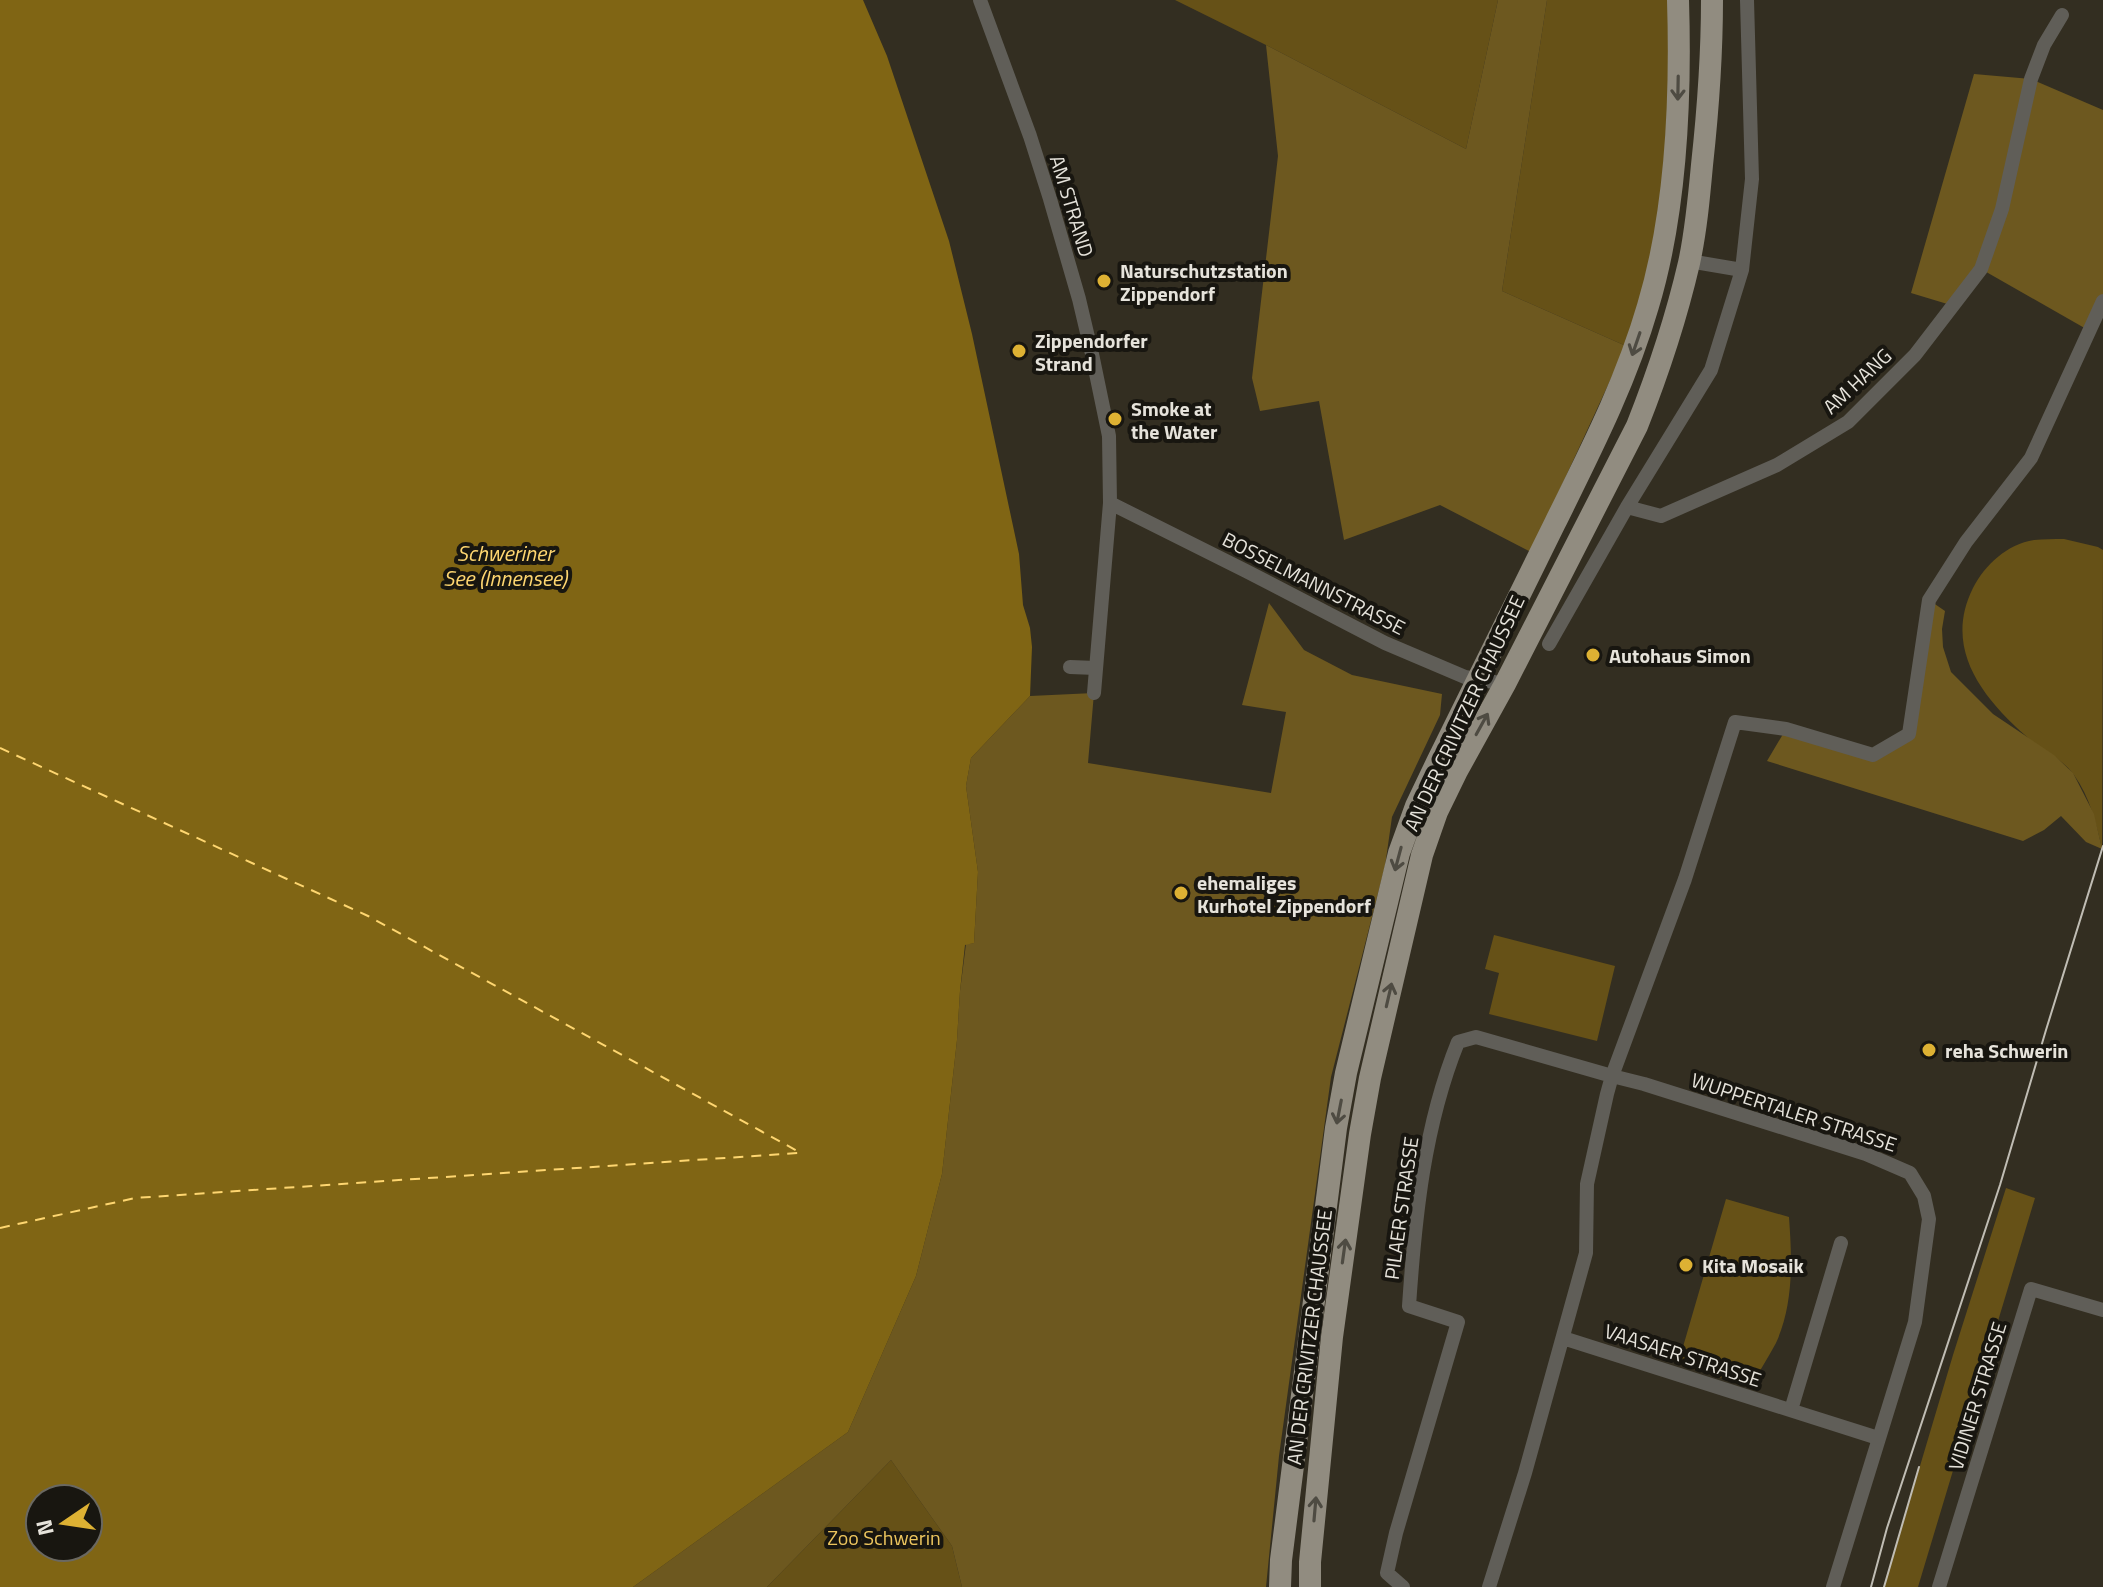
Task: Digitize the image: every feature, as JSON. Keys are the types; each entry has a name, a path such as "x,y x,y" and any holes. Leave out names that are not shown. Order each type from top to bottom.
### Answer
{"main road":[{"name":"AN DER CRIVITZER CHAUSSEE","path":"1280,1587 1336,1128 1346,1073 1399,853 1416,806 1593,445 1634,350 1649,305 1660,261 1673,168 1678,99 1678,0"},
{"name":"AN DER CRIVITZER CHAUSSEE","path":"1310,1587 1332,1337 1360,1134 1422,855 1457,771 1637,426 1668,342 1689,261 1700,192 1711,71 1712,0"}],"street":[{"name":"AM STRAND","path":"980,0 1030,136 1079,299 1109,436 1110,503 1094,693"},
{"path":"1549,644 1627,507 1711,370 1742,270 1752,179 1747,0"},
{"name":"AM HANG","path":"1627,507 1661,516 1777,465 1848,422 1915,355 1981,269 2002,209 2031,79 2044,45 2062,15"},
{"path":"1689,261 1742,270"},
{"path":"1489,1587 1525,1473 1586,1253 1587,1184 1612,1076 1685,879 1735,722 1786,729 1873,755 1909,734 1929,600 1966,542 2031,458 2103,301"},
{"name":"BOSSELMANNSTRASSE","path":"1110,503 1385,643 1465,677 1505,684"},
{"path":"1070,667 1096,668"},
{"name":"PILAER STRASSE","path":"1403,1587 1387,1573 1458,1322 1409,1306 1422,1175 1444,1077 1458,1042 1476,1037 1612,1076"},
{"name":"WUPPERTALER STRASSE","path":"1612,1076 1866,1154 1910,1173 1924,1196 1929,1219 1915,1322 1833,1587"},
{"path":"1791,1410 1841,1243"},
{"name":"VIDINER STRASSE","path":"1939,1587 2031,1289 2103,1310"},
{"name":"VAASAER STRASSE","path":"1563,1338 1878,1438"}],"green space":[{"path":"1175,0 1498,0 1466,149 1266,45"},
{"path":"1547,0 1669,0 1668,97 1661,193 1648,268 1626,346 1502,291"},
{"path":"2064,539 2103,550 2102,849 2092,810 2080,783 2064,764 2026,736 1995,705 1972,670 1962,631 1973,588 1998,557 2024,542"},
{"path":"1494,935 1615,966 1597,1041 1489,1014 1499,973 1485,969"},
{"path":"2006,1188 2035,1198 1918,1587 1884,1587 1953,1355"},
{"path":"1726,1199 1789,1217 1791,1265 1786,1312 1776,1343 1750,1387 1678,1364"},
{"name":"Zoo Schwerin","path":"891,1460 952,1546 962,1587 767,1587"}],"shaded area":[{"path":"1498,0 1547,0 1502,291 1626,346 1531,552 1440,505 1344,540 1319,401 1260,411 1252,378 1278,156 1266,45 1466,149"},
{"path":"1974,74 2031,79 2103,110 2103,301 2088,330 1981,269 1954,306 1911,293"},
{"path":"1929,600 1945,611 1943,647 1951,672 1993,714 2054,755 2073,773 2094,814 2102,849 2086,842 2061,816 2023,841 1767,761 1786,729 1873,755 1909,734"},
{"path":"1269,603 1304,650 1352,675 1442,694 1440,715 1392,817 1385,866 1331,1077 1279,1456 1266,1587 962,1587 952,1546 891,1460 767,1587 633,1587 848,1432 916,1276 942,1174 966,944 974,943 978,872 966,786 971,758 1030,696 1094,693 1088,763 1271,793 1286,712 1242,705"}],"water":[{"name":"Schweriner See (Innensee)","path":"0,0 863,0 887,56 949,241 972,334 1019,554 1023,605 1032,647 1030,696 971,758 966,786 978,872 974,943 965,945 942,1174 916,1276 848,1432 633,1587 0,1587"}],"ferry route":[{"path":"0,748 368,916 801,1153"},
{"path":"0,1228 135,1198 798,1153"}],"tram line":[{"path":"1871,1587 1887,1528 2000,1185 2103,846"},
{"path":"1884,1587 1919,1467"}],"place":[{"name":"Naturschutzstation Zippendorf","path":"1104,281"},
{"name":"Zippendorfer Strand","path":"1019,351"},
{"name":"Smoke at the Water","path":"1115,419"},
{"name":"Autohaus Simon","path":"1593,655"},
{"name":"ehemaliges Kurhotel Zippendorf","path":"1181,893"},
{"name":"reha Schwerin","path":"1929,1050"},
{"name":"Kita Mosaik","path":"1686,1265"}]}
